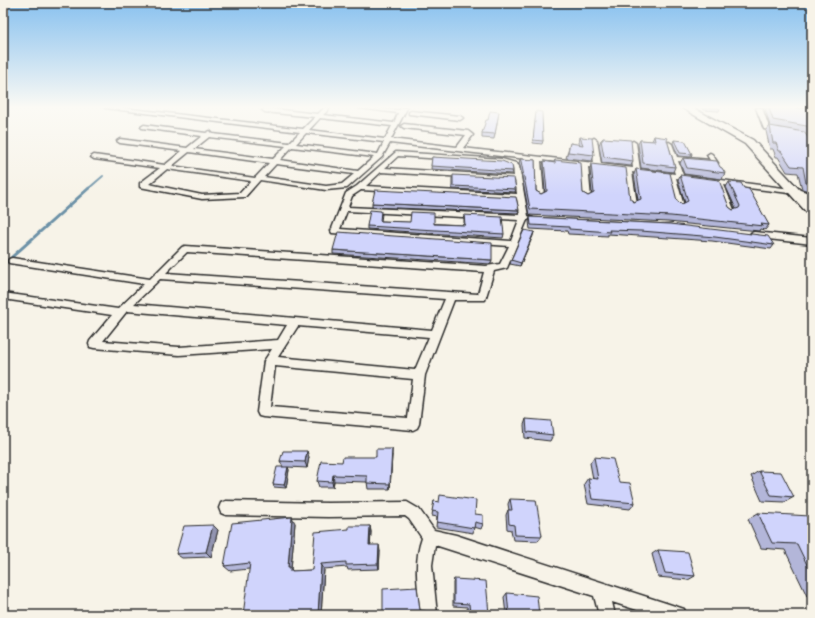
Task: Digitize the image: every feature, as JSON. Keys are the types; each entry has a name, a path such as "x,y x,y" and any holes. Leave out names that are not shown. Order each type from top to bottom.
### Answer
{"highway":[{"path":"739,137 749,142 812,207"}],"street":[{"path":"205,137 143,185 209,197 242,195 300,137"},
{"path":"230,137 380,156"},
{"path":"353,137 387,141 395,137"},
{"path":"94,157 334,188 344,186 380,156 389,137"},
{"path":"412,137 459,149 584,164 720,183 793,189"},
{"path":"459,149 469,137"},
{"path":"594,140 598,166"},
{"path":"120,141 359,173"},
{"path":"633,143 637,171"},
{"path":"669,144 674,159 680,206"},
{"path":"281,344 178,351 94,344 123,310 185,249 490,268 504,266 524,218 516,166 510,162 396,154 360,188 349,195 335,232 513,244"},
{"path":"674,159 714,163 710,155"},
{"path":"538,159 540,196"},
{"path":"584,164 587,198"},
{"path":"380,170 518,178"},
{"path":"628,170 633,204"},
{"path":"720,183 731,212"},
{"path":"360,188 521,197"},
{"path":"344,209 539,219"},
{"path":"747,234 812,241"},
{"path":"12,261 154,279 482,298 490,268"},
{"path":"3,296 123,310 436,334"},
{"path":"294,323 270,361 263,412 413,424 419,375 451,296"},
{"path":"270,361 419,375"},
{"path":"226,508 328,510 408,509 414,514 430,537 440,538 456,543 678,615"},
{"path":"429,615 425,557 426,544 430,537"},
{"path":"601,590 607,615"}],"building":[{"path":"533,137 543,137 543,141 533,140"},
{"path":"580,137 592,138 594,155 568,152 570,143 583,145"},
{"path":"654,137 668,138 667,140 675,167 643,163 640,140 655,141"},
{"path":"772,137 808,137 812,143 812,185 806,183 803,167 791,166 781,151 779,151 776,143 773,143"},
{"path":"603,138 631,140 633,161 604,157 601,140 603,140"},
{"path":"674,140 685,141 692,154 680,153"},
{"path":"432,157 502,161 512,165 513,171 431,166"},
{"path":"683,158 717,161 725,173 687,168"},
{"path":"520,159 535,160 536,191 541,194 547,191 544,161 555,163 555,160 581,163 583,193 588,196 594,193 591,164 626,168 630,199 634,202 641,199 636,169 670,173 677,201 682,204 688,201 680,175 719,180 729,207 733,210 739,208 740,206 729,182 741,183 744,188 749,189 769,225 761,224 763,226 671,216 530,209"},
{"path":"453,175 514,178 516,189 453,186"},
{"path":"375,190 516,197 519,210 372,203"},
{"path":"370,210 381,211 380,221 410,222 411,212 434,213 434,224 465,225 464,215 502,217 504,234 367,226"},
{"path":"530,217 670,224 768,236 774,245 715,237 641,231 609,230 610,232 569,229 569,227 531,225"},
{"path":"524,230 534,232 521,263 511,260"},
{"path":"338,232 492,243 492,260 333,250"},
{"path":"526,419 551,421 553,435 527,432"},
{"path":"376,449 392,449 390,484 367,483 367,476 333,475 332,482 317,481 321,461 342,462 343,457 376,457"},
{"path":"283,451 307,451 305,462 280,461"},
{"path":"594,457 613,459 619,482 630,483 635,503 592,499 588,478 598,479"},
{"path":"277,467 288,467 284,485 273,484"},
{"path":"759,471 781,472 794,497 771,495"},
{"path":"440,495 476,500 475,514 483,515 483,524 475,522 474,528 437,522 438,512 432,511 434,501 439,502"},
{"path":"510,499 536,500 542,536 515,535 514,525 509,524 508,510 512,510"},
{"path":"758,513 810,516 812,520 812,575 797,544 772,543"},
{"path":"292,517 288,567 290,567 290,571 312,570 315,532 349,529 349,526 370,526 369,545 379,545 378,564 346,565 346,562 321,564 318,615 243,615 250,563 224,566 232,523"},
{"path":"213,525 206,552 176,554 184,526"},
{"path":"658,550 688,552 695,576 665,573"},
{"path":"454,579 486,581 489,614 470,613 469,604 454,603"},
{"path":"417,587 420,610 429,612 429,615 383,615 383,589"},
{"path":"507,593 537,596 539,615 509,615"}],"waterway":[{"path":"88,189 103,176"},
{"path":"3,265 89,188"}]}
